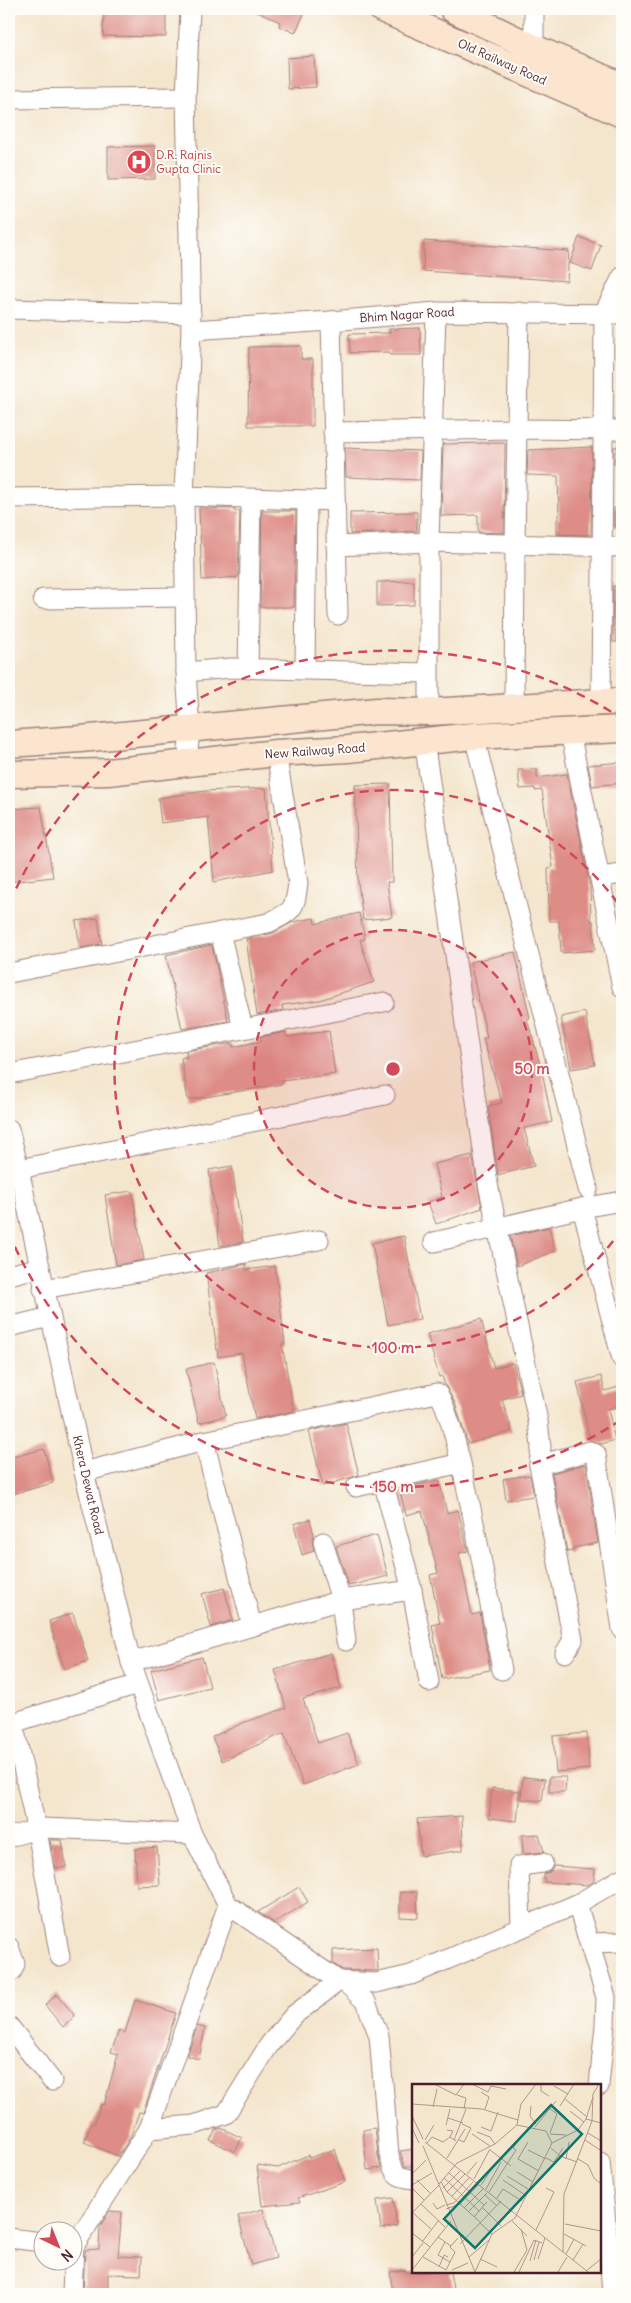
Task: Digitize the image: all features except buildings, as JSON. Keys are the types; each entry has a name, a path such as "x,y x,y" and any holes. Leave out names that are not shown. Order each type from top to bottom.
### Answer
{"main road":[{"name":"Old Railway Road","path":"382,9 622,114"},
{"name":"Old Railway Road","path":"453,9 534,48 622,86"},
{"path":"9,744 377,711 429,712 612,701"},
{"name":"New Railway Road","path":"9,774 108,772 276,753 348,749 424,740 622,729"}],"street":[{"path":"187,763 190,729 184,597 184,496 191,322 186,97 190,9"},
{"path":"534,9 534,48"},
{"path":"9,99 186,97"},
{"path":"612,701 602,547 601,429 604,313 622,277"},
{"name":"Bhim Nagar Road","path":"9,309 191,322 330,321 436,312 622,314"},
{"path":"429,712 429,542 436,312"},
{"path":"514,707 514,544 519,312"},
{"path":"330,321 338,615"},
{"path":"333,432 517,429 622,430"},
{"path":"9,498 184,496 335,501"},
{"path":"248,669 251,499"},
{"path":"305,669 307,500"},
{"path":"336,546 429,542 622,547"},
{"path":"43,599 184,597"},
{"path":"186,672 305,669 428,673"},
{"path":"570,732 601,877 617,938 622,987"},
{"path":"474,736 588,1189"},
{"path":"424,740 488,1184 496,1230 538,1421 541,1447 539,1465 573,1640 565,1653"},
{"path":"9,973 268,923 286,914 296,904 298,883 276,753"},
{"path":"601,877 622,874"},
{"path":"220,932 243,1029"},
{"path":"9,1074 384,1002"},
{"path":"20,1169 385,1095"},
{"name":"Khera Dewat Road","path":"9,1129 20,1169 43,1289 84,1472 131,1662 192,1834 228,1905"},
{"path":"434,1242 496,1230 582,1208 622,1201"},
{"path":"582,1208 622,1359"},
{"path":"43,1289 319,1240"},
{"path":"9,1274 40,1267"},
{"path":"9,1327 50,1317"},
{"path":"84,1472 204,1441 438,1393 444,1403 461,1463 502,1670"},
{"path":"204,1441 252,1626"},
{"path":"539,1465 590,1450 596,1454 622,1629"},
{"path":"356,1487 461,1463"},
{"path":"383,1481 412,1590 429,1682"},
{"path":"323,1542 341,1600 346,1641"},
{"path":"131,1662 341,1600 412,1590"},
{"path":"60,1957 37,1831 14,1727 16,1722 138,1684"},
{"path":"9,1837 37,1831 41,1828 192,1834"},
{"path":"521,1928 519,1866 543,1862"},
{"path":"149,2129 194,2124 226,2114 269,2045 294,2015 343,1982 376,1983 411,1975 577,1904 622,1878"},
{"path":"577,1904 606,1997 599,2084"},
{"path":"82,2232 149,2129 228,1905 343,1982 366,2002 379,2036 389,2155 395,2173 400,2178 412,2179"},
{"path":"590,1943 622,1942"},
{"path":"9,1947 15,1964 12,1972 9,1974"},
{"path":"9,2026 52,2081"},
{"path":"601,2180 605,2253 612,2294"},
{"path":"9,2238 32,2241"},
{"path":"72,2270 72,2294"}],"place":[{"name":"D.R. Rajnis Gupta Clinic","path":"139,162"}]}
